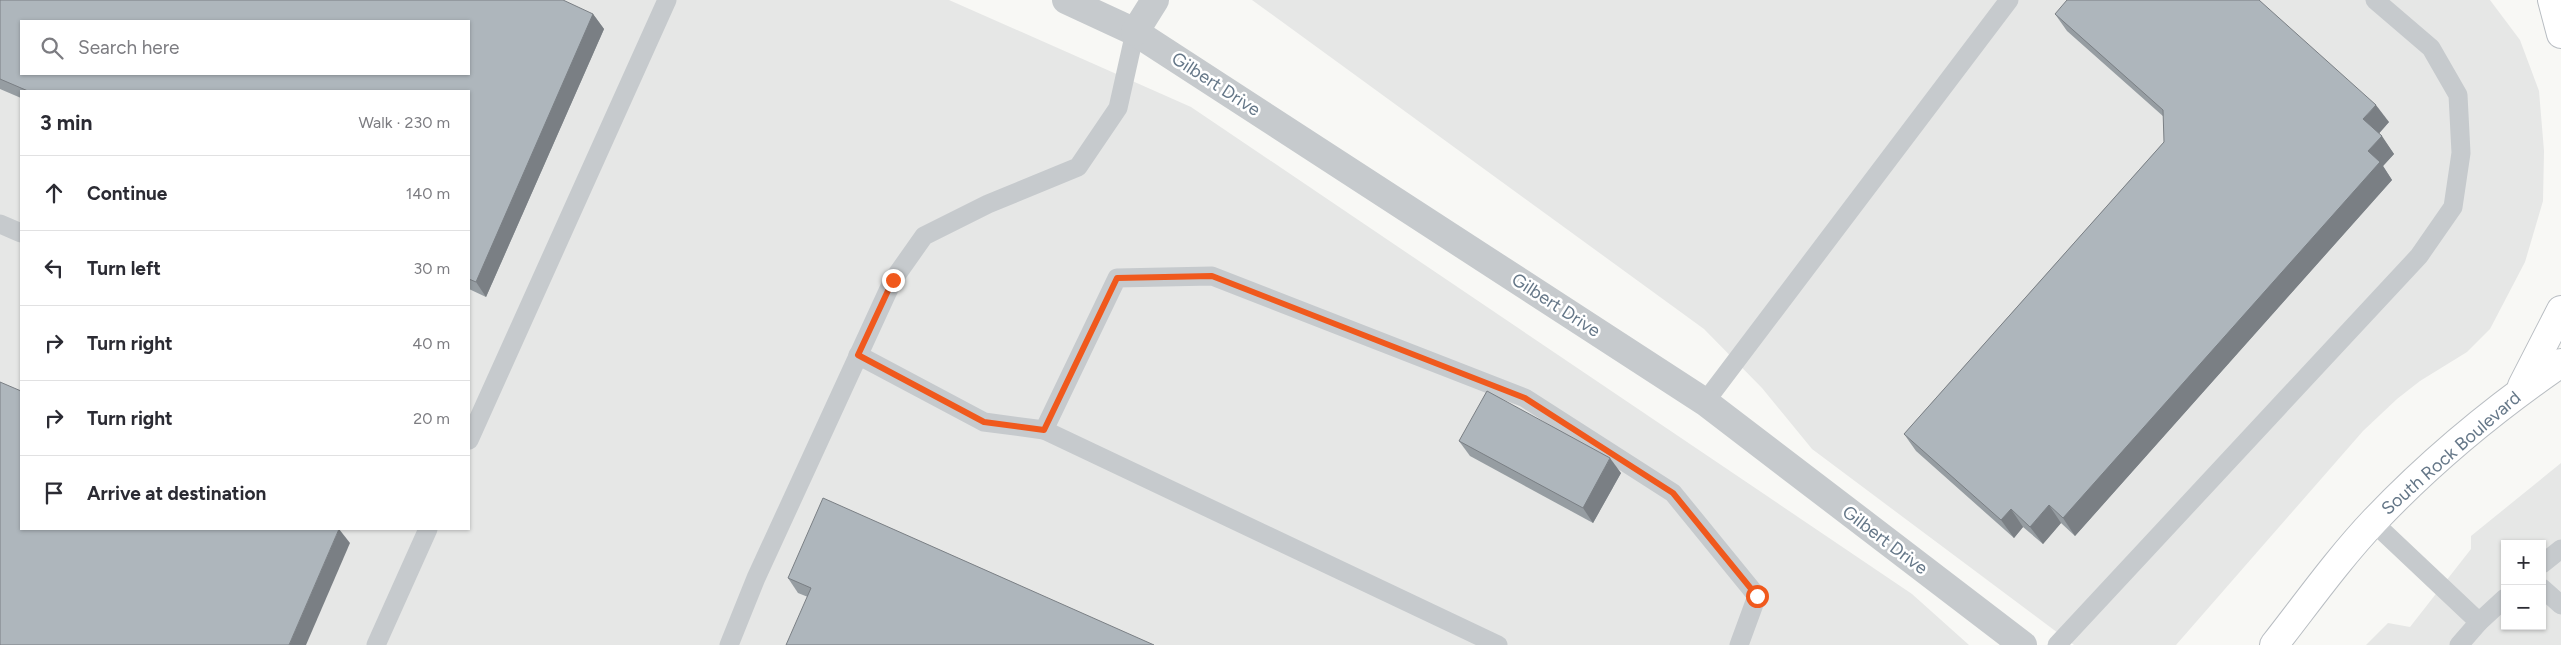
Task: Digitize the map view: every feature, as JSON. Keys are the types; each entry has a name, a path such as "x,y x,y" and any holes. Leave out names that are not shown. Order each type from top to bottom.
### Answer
{"main road":[{"path":"2552,0 2561,34"},
{"path":"2518,392 2561,310"},
{"name":"South Rock Boulevard","path":"2274,645 2373,522 2411,483 2518,392 2561,363"}],"street":[{"name":"Gilbert Drive","path":"1066,0 1135,32 1705,402 2023,645"},
{"path":"1135,32 1155,0"}],"lane":[{"path":"470,435 668,0"},
{"path":"1705,402 2009,0"},
{"path":"2057,645 2419,256 2453,207 2460,153 2458,95 2431,48 2375,0"},
{"path":"729,645 756,578 893,280 924,236 988,204 1078,167 1118,108 1135,32"},
{"path":"0,224 20,233"},
{"path":"1044,430 1117,278 1212,276 1525,398 1673,493 1757,596 1738,645"},
{"path":"858,355 984,422 1044,430 1498,645"},
{"path":"2373,522 2479,622"},
{"path":"376,645 428,530"},
{"path":"2546,561 2561,549"},
{"path":"2546,592 2561,605"},
{"path":"2459,645 2479,622 2501,602"}],"shaded area":[{"path":"0,0 949,0 1191,107 1912,594 1969,645 0,645"},
{"path":"1252,0 2490,0 2520,40 2539,91 2544,151 2543,201 2525,262 2490,329 2467,352 2420,381 2397,399 2363,431 2176,645 2074,645 1812,449 1762,388 1704,329"},
{"path":"2561,463 2561,645 2366,645 2388,623 2410,627 2471,549 2471,536"}],"building":[{"path":"0,0 563,0 593,14 476,282 470,279 470,90 26,90 0,79"},
{"path":"2067,0 2259,0 2376,105 2363,119 2382,136 2368,151 2380,162 2063,518 2049,505 2030,527 2011,509 2001,520 1904,434 2164,142 2163,110 2055,14"},
{"path":"0,382 20,391 20,530 339,530 289,645 0,645"},
{"path":"1487,391 1610,458 1583,508 1459,441"},
{"path":"823,498 1154,645 786,645 811,588 788,578"}],"route":[{"path":"893,280 858,355 984,422 1044,430 1117,278 1212,276 1525,398 1673,493 1757,596"}]}
